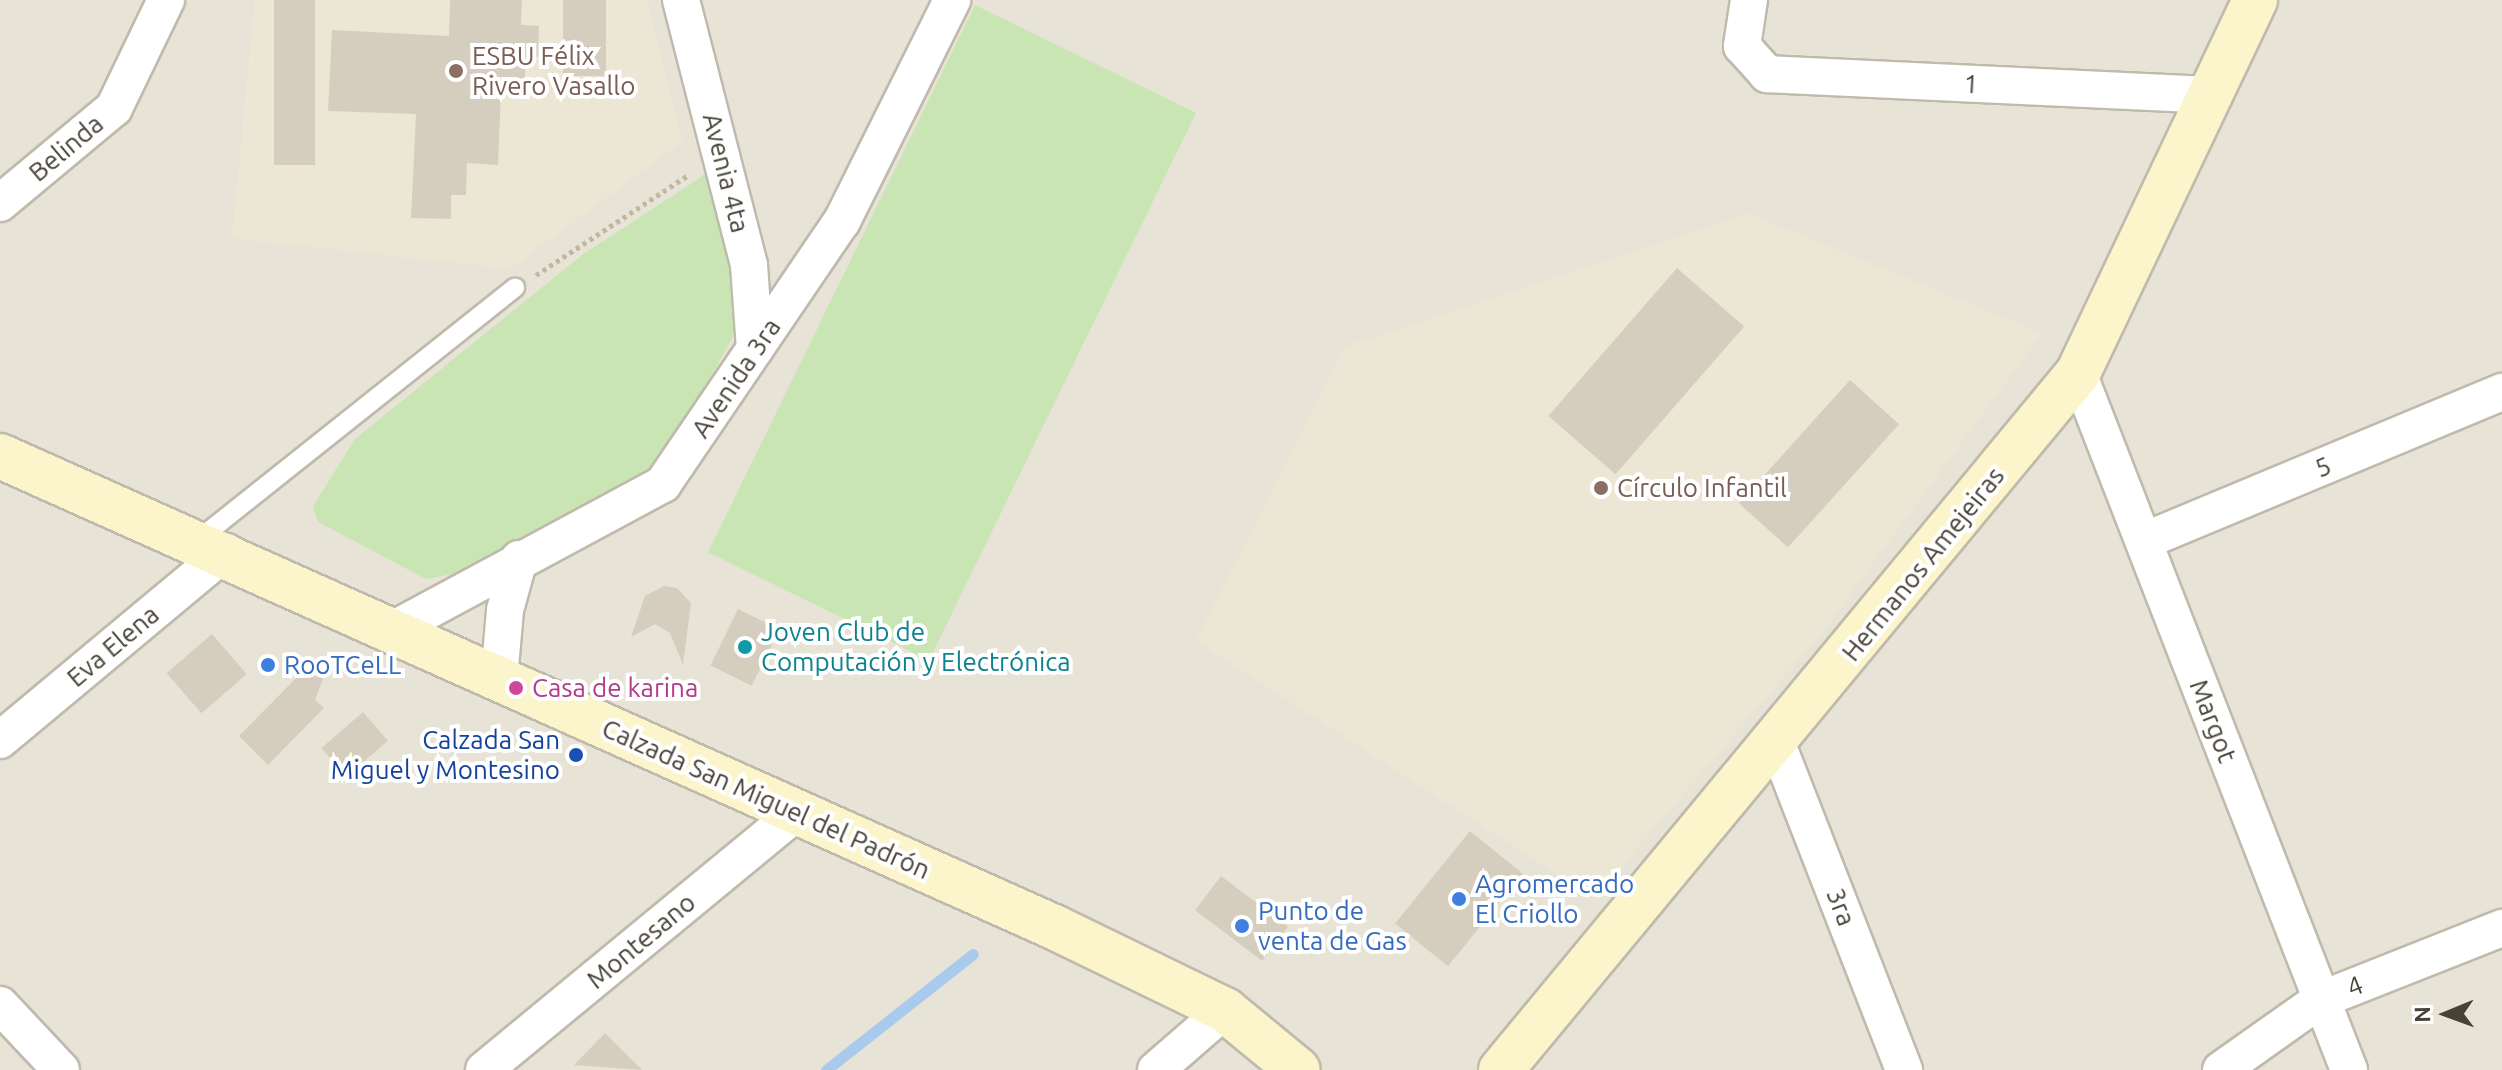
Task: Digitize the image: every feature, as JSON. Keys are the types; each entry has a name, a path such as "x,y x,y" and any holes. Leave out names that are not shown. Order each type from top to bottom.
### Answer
{"main road":[{"name":"Hermanos Amejeiras","path":"1501,1070 1777,744 2078,373 2213,95 2255,0"},
{"name":"Calzada San Miguel del Padrón","path":"0,456 212,546 1225,1010 1298,1070"}],"street":[{"name":"Belinda","path":"0,203 114,108 166,0"},
{"name":"Avenia 4ta","path":"681,0 749,265 755,349"},
{"name":"Avenida 3ra","path":"392,630 663,484 842,221 952,0"},
{"name":"1","path":"1749,0 1742,46 1767,74 2213,95"},
{"name":"Margot","path":"2078,373 2349,1070"},
{"name":"5","path":"2144,541 2502,392"},
{"name":"Eva Elena","path":"0,740 212,546"},
{"path":"499,679 505,610 519,559"},
{"name":"3ra","path":"1777,744 1904,1070"},
{"name":"Montesano","path":"484,1070 797,812"},
{"name":"4","path":"2221,1070 2320,1000 2502,928"},
{"path":"0,1005 40,1064"},
{"path":"1156,1070 1225,1010"}],"lane":[{"path":"212,546 515,288"}],"path":[{"path":"515,288 693,172"}],"shaded area":[{"path":"0,0 2502,0 2502,1070 0,1070"},
{"name":"ESBU Félix Rivero Vasallo","path":"255,0 647,0 682,141 510,269 232,238"},
{"name":"Círculo Infantil","path":"1749,214 2042,333 1824,630 1594,898 1196,641 1346,346"}],"green space":[{"path":"975,5 1196,113 929,660 708,552"},
{"path":"715,168 747,311 656,477 480,569 426,579 318,522 313,506 355,439 582,255"}],"building":[{"path":"274,0 315,0 315,165 274,165"},
{"path":"450,0 522,0 521,25 539,26 538,57 526,56 524,92 501,91 498,165 467,163 466,195 451,195 451,219 411,218 416,114 328,111 332,30 449,36"},
{"path":"563,0 606,0 606,76 563,76"},
{"path":"1677,268 1744,326 1616,474 1548,416"},
{"path":"1850,380 1899,424 1788,548 1739,503"},
{"path":"664,586 677,588 691,603 683,665 670,633 655,624 631,637 645,596"},
{"name":"Joven Club de Computación y Electrónica","path":"738,609 779,629 752,686 710,666"},
{"path":"212,634 247,674 201,713 167,673"},
{"path":"309,665 323,679 315,700 324,708 268,765 239,736"},
{"path":"363,712 388,741 346,777 321,748"},
{"name":"Agromercado El Criollo","path":"1470,831 1523,874 1448,966 1395,923"},
{"path":"1221,876 1288,927 1262,961 1195,910"},
{"path":"605,1033 642,1070 574,1065"}],"waterway":[{"path":"826,1070 973,954"}],"place":[{"name":"ESBU Félix Rivero Vasallo","path":"456,71"},
{"name":"Círculo Infantil","path":"1601,488"},
{"name":"Joven Club de Computación y Electrónica","path":"745,647"},
{"name":"RooTCeLL","path":"268,665"},
{"name":"Casa de karina","path":"516,688"},
{"name":"Calzada San Miguel y Montesino","path":"576,755"},
{"name":"Agromercado El Criollo","path":"1459,899"},
{"name":"Punto de venta de Gas","path":"1242,926"}]}
